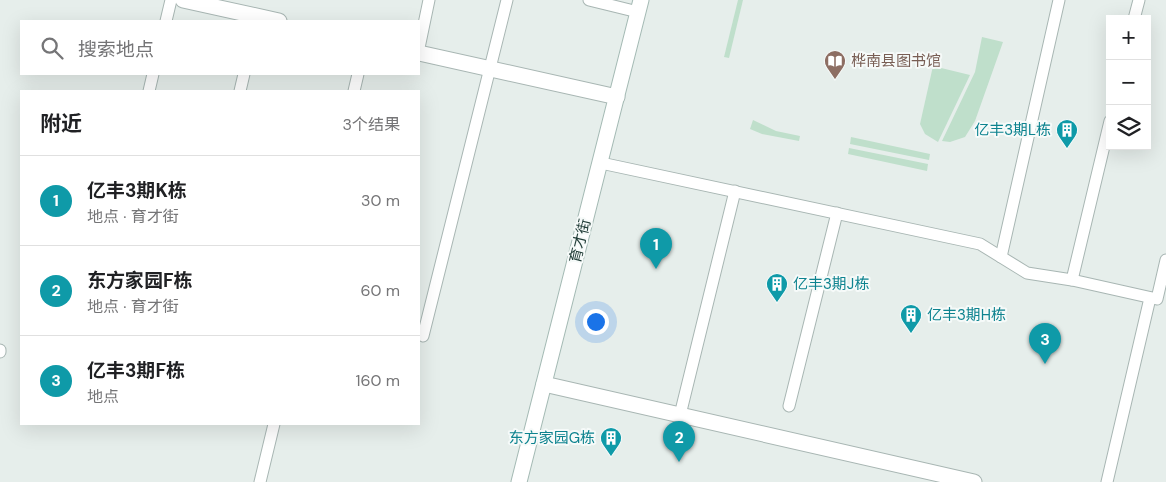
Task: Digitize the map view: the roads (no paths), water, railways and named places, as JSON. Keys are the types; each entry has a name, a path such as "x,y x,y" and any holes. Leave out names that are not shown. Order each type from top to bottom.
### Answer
{"street":[{"path":"183,0 258,19"},
{"name":"育才街","path":"520,482 639,6"},
{"path":"420,52 617,96"},
{"path":"544,384 974,482"}],"lane":[{"path":"166,20 171,0"},
{"path":"420,43 429,0"},
{"path":"423,336 508,0"},
{"path":"589,0 639,6"},
{"path":"1001,257 1059,0"},
{"path":"1135,15 1139,0"},
{"path":"149,90 153,75"},
{"path":"240,90 244,75"},
{"path":"354,90 358,75"},
{"path":"1072,280 1106,138"},
{"path":"600,162 980,244 1027,273 1072,280 1150,298 1156,299 1166,260"},
{"path":"680,415 735,192"},
{"path":"789,406 837,213"},
{"path":"1107,482 1150,298"},
{"path":"260,482 274,425"}],"place":[{"name":"桦南县图书馆","path":"835,80"},
{"name":"亿丰3期L栋","path":"1067,149"},
{"name":"亿丰3期K栋","path":"656,269"},
{"name":"亿丰3期J栋","path":"777,303"},
{"name":"亿丰3期H栋","path":"911,334"},
{"name":"亿丰3期F栋","path":"1045,364"},
{"name":"东方家园G栋","path":"611,457"},
{"name":"东方家园F栋","path":"679,462"}]}
